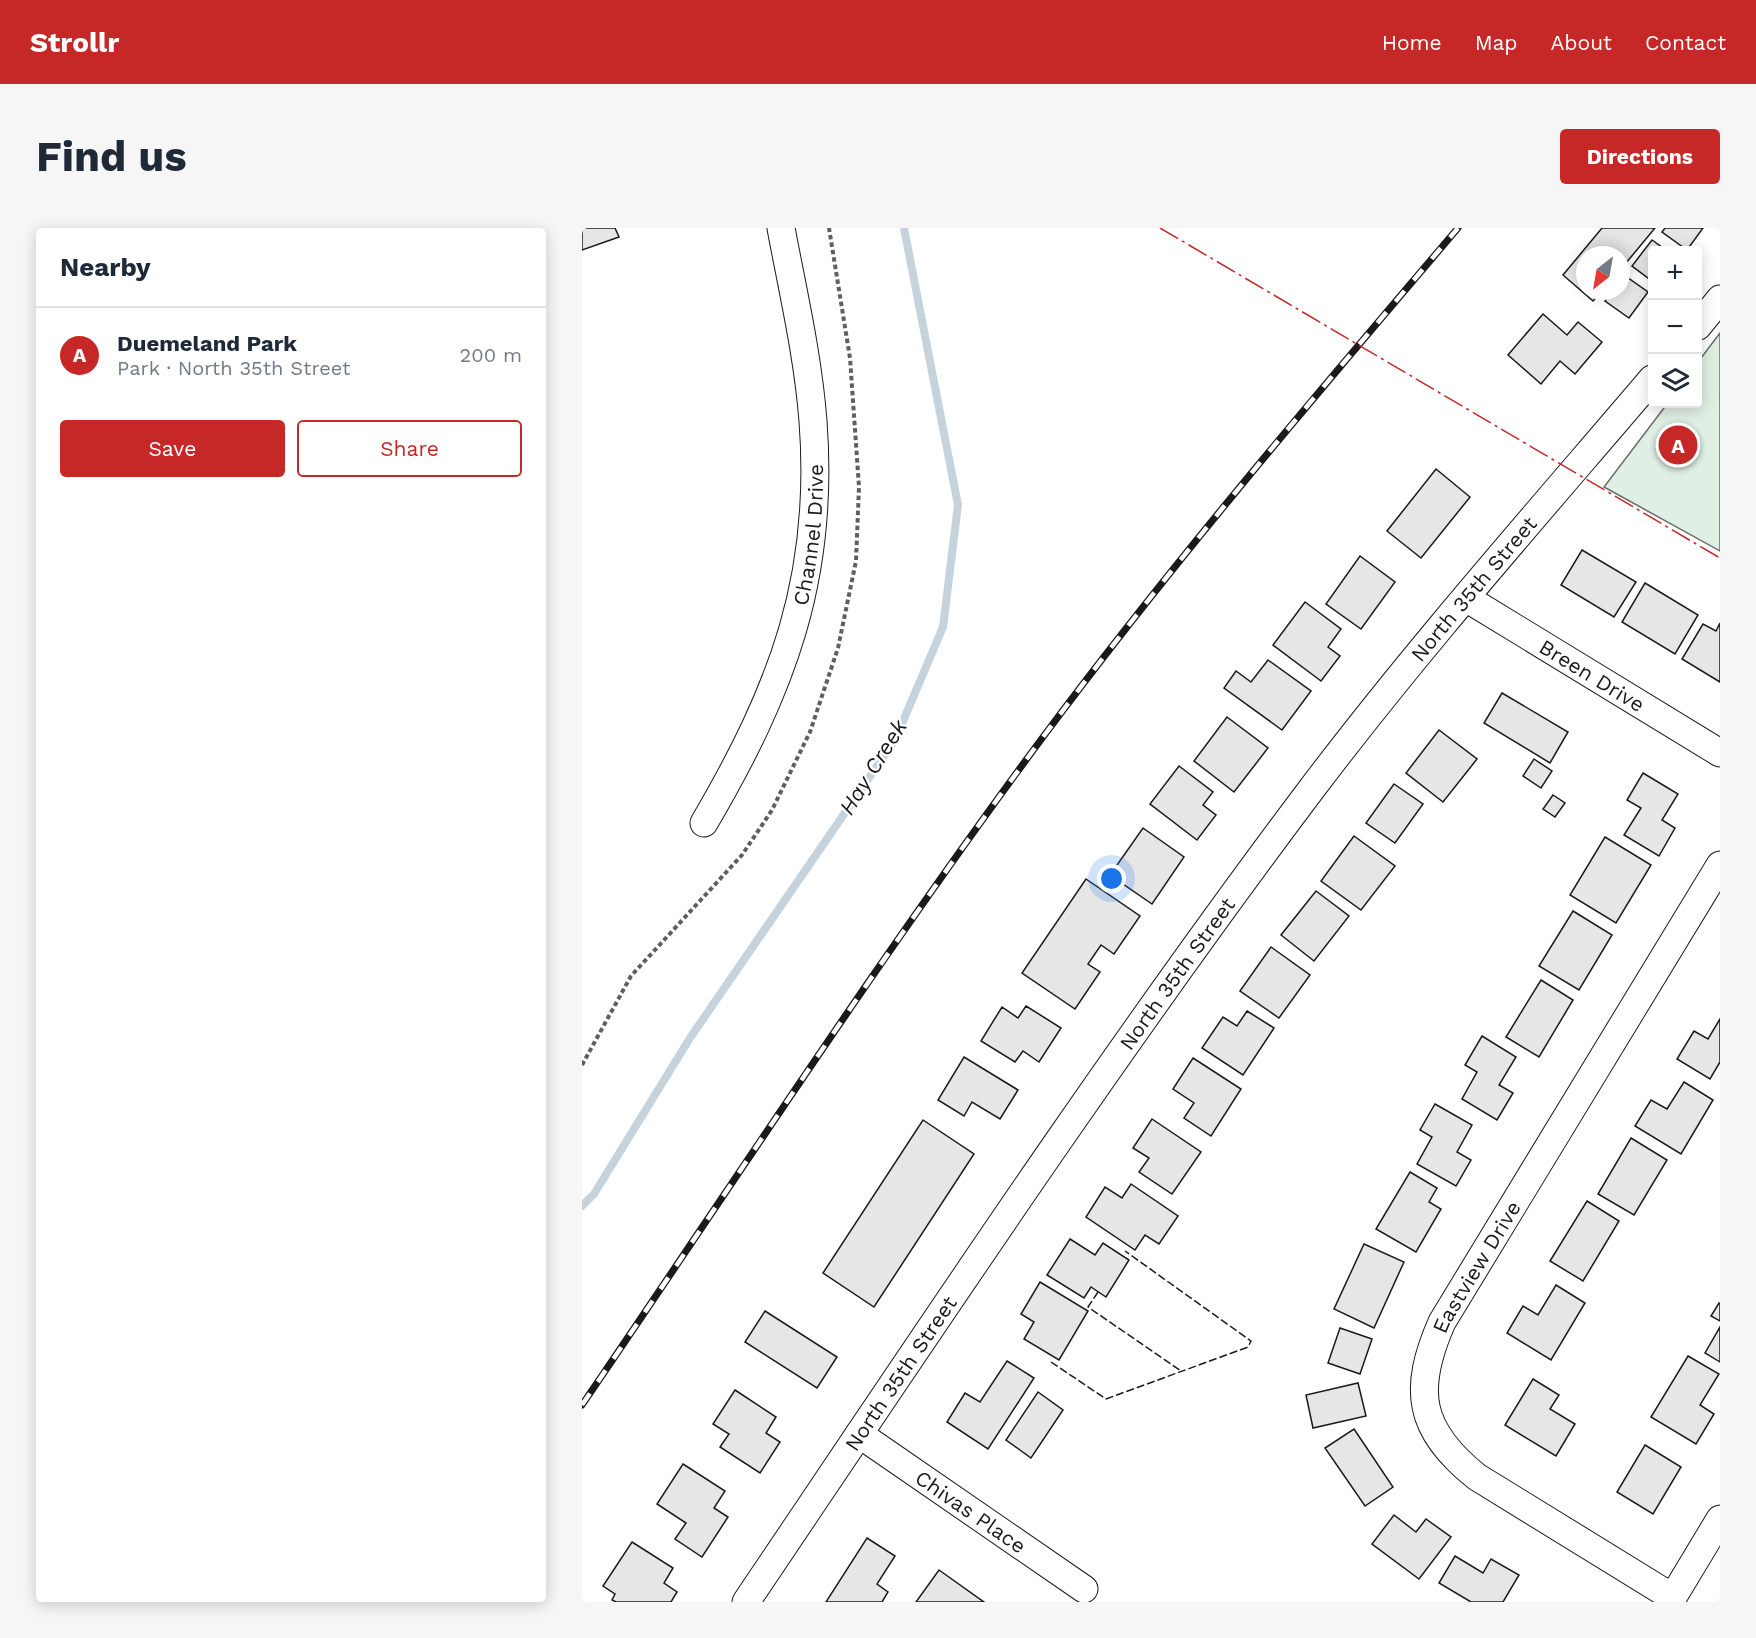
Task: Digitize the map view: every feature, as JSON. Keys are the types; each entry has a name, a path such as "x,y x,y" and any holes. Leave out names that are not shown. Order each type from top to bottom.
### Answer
{"street":[{"name":"Channel Drive","path":"704,823 748,747 778,679 798,611 811,537 814,493 813,422 809,382 782,228"},
{"path":"1702,321 1720,299"},
{"name":"North 35th Street","path":"746,1602 1188,955 1350,738 1648,384"},
{"name":"Breen Drive","path":"1466,598 1720,753"},
{"name":"Eastview Drive","path":"1671,1600 1477,1477 1455,1459 1438,1437 1426,1412 1423,1385 1428,1354 1442,1322 1720,864"},
{"name":"Chivas Place","path":"859,1434 1084,1589"},
{"path":"1671,1600 1720,1520"}],"green space":[{"path":"1720,333 1720,551 1604,487 1664,408 1702,408 1702,357"}],"building":[{"path":"582,228 615,228 619,237 582,250"},
{"path":"1602,228 1655,228 1630,258 1630,246 1587,246"},
{"path":"1665,228 1703,228 1690,246 1681,246 1662,232"},
{"path":"1652,240 1660,246 1648,246 1648,278 1632,266"},
{"path":"1576,259 1576,286 1563,275"},
{"path":"1630,279 1648,292 1629,318 1605,301 1630,300"},
{"path":"1543,314 1567,335 1578,322 1602,342 1575,374 1560,361 1541,384 1508,355"},
{"path":"1436,469 1470,497 1421,558 1387,531"},
{"path":"1582,550 1636,582 1614,617 1561,585"},
{"path":"1360,556 1395,582 1361,629 1326,604"},
{"path":"1645,583 1698,615 1675,654 1622,622"},
{"path":"1305,602 1341,629 1328,647 1340,656 1321,681 1273,645"},
{"path":"1720,623 1720,682 1682,659 1703,624 1716,631"},
{"path":"1268,660 1311,691 1282,730 1224,688 1236,671 1251,682"},
{"path":"1502,693 1568,732 1550,763 1484,723"},
{"path":"1227,717 1268,748 1234,792 1194,761"},
{"path":"1439,730 1477,759 1443,802 1406,773"},
{"path":"1534,759 1552,771 1541,788 1523,776"},
{"path":"1179,766 1213,792 1203,805 1216,815 1197,840 1150,804"},
{"path":"1643,773 1678,794 1662,820 1675,828 1659,856 1624,835 1641,808 1627,800"},
{"path":"1394,784 1423,804 1395,843 1366,823"},
{"path":"1553,795 1565,803 1555,817 1543,809"},
{"path":"1143,828 1184,857 1152,904 1110,875"},
{"path":"1354,836 1395,866 1361,910 1321,881"},
{"path":"1605,837 1651,865 1616,923 1570,895"},
{"path":"1086,879 1140,916 1114,954 1101,945 1088,964 1100,972 1075,1009 1022,973"},
{"path":"1316,891 1349,916 1314,961 1281,935"},
{"path":"1573,911 1612,935 1579,990 1539,966"},
{"path":"1271,947 1310,975 1279,1018 1240,991"},
{"path":"1541,980 1573,1000 1539,1057 1506,1037"},
{"path":"1026,1006 1061,1028 1039,1062 1023,1051 1015,1062 981,1041 1002,1007 1018,1018"},
{"path":"1247,1011 1274,1028 1243,1075 1202,1048 1223,1017 1237,1026"},
{"path":"1720,1019 1720,1062 1710,1079 1677,1059 1694,1031 1708,1039"},
{"path":"1482,1036 1516,1057 1499,1085 1513,1093 1497,1120 1462,1099 1477,1072 1465,1065"},
{"path":"964,1057 1018,1090 1000,1119 972,1102 964,1116 938,1100"},
{"path":"1193,1058 1241,1089 1211,1136 1184,1118 1194,1103 1173,1089"},
{"path":"1684,1082 1713,1100 1681,1154 1635,1126 1651,1100 1667,1109"},
{"path":"1435,1104 1472,1125 1457,1152 1471,1160 1456,1186 1417,1164 1432,1137 1420,1130"},
{"path":"1152,1119 1201,1152 1172,1194 1139,1172 1149,1158 1133,1148"},
{"path":"923,1120 974,1154 874,1307 823,1273"},
{"path":"1631,1138 1667,1160 1634,1215 1598,1194"},
{"path":"1410,1172 1437,1188 1429,1202 1441,1209 1416,1252 1376,1229"},
{"path":"1131,1184 1178,1216 1159,1244 1145,1235 1135,1250 1086,1217 1105,1187 1122,1198"},
{"path":"1587,1201 1619,1221 1583,1281 1550,1261"},
{"path":"1070,1239 1095,1255 1103,1243 1129,1260 1106,1297 1091,1287 1084,1298 1047,1275"},
{"path":"1364,1244 1404,1262 1374,1328 1334,1309"},
{"path":"1040,1282 1088,1311 1059,1360 1024,1339 1034,1322 1021,1314"},
{"path":"1556,1285 1585,1303 1551,1360 1507,1333 1523,1306 1538,1315"},
{"path":"1720,1304 1720,1321 1711,1316"},
{"path":"765,1311 837,1357 817,1388 745,1342"},
{"path":"1720,1327 1720,1362 1705,1353"},
{"path":"1340,1328 1372,1339 1360,1374 1328,1363"},
{"path":"1688,1356 1719,1374 1700,1405 1714,1414 1696,1444 1651,1417"},
{"path":"1007,1361 1034,1378 988,1449 947,1422 965,1393 980,1402"},
{"path":"1533,1379 1559,1395 1550,1409 1575,1424 1556,1456 1505,1425"},
{"path":"1358,1383 1366,1416 1313,1428 1306,1395"},
{"path":"735,1390 776,1417 766,1433 780,1442 760,1473 720,1447 729,1434 713,1424"},
{"path":"1038,1392 1063,1410 1031,1458 1006,1440"},
{"path":"1354,1429 1393,1487 1365,1506 1325,1448"},
{"path":"1645,1445 1681,1467 1653,1514 1617,1492"},
{"path":"683,1464 725,1491 714,1508 728,1517 702,1557 675,1539 686,1523 657,1504"},
{"path":"1394,1515 1416,1532 1426,1519 1451,1537 1419,1579 1372,1544"},
{"path":"867,1538 895,1556 877,1584 888,1592 882,1602 826,1602"},
{"path":"632,1542 673,1568 664,1583 677,1592 671,1602 616,1602 612,1600 615,1594 603,1586"},
{"path":"1455,1556 1483,1573 1491,1559 1519,1575 1503,1602 1471,1602 1439,1583"},
{"path":"939,1570 984,1602 916,1602"}],"waterway":[{"name":"Hay Creek","path":"582,1206 594,1194 690,1038 895,740 943,627 958,505 904,228"}],"railway":[{"path":"582,1405 866,985 1043,737 1194,543 1458,228"}],"fence":[{"path":"1051,1362 1106,1399 1248,1347 1251,1341 1125,1251"},
{"path":"1098,1292 1088,1307 1181,1371"}],"power":[{"path":"1160,228 1720,558"}],"place":[{"name":"Duemeland Park","path":"1678,445"}]}
